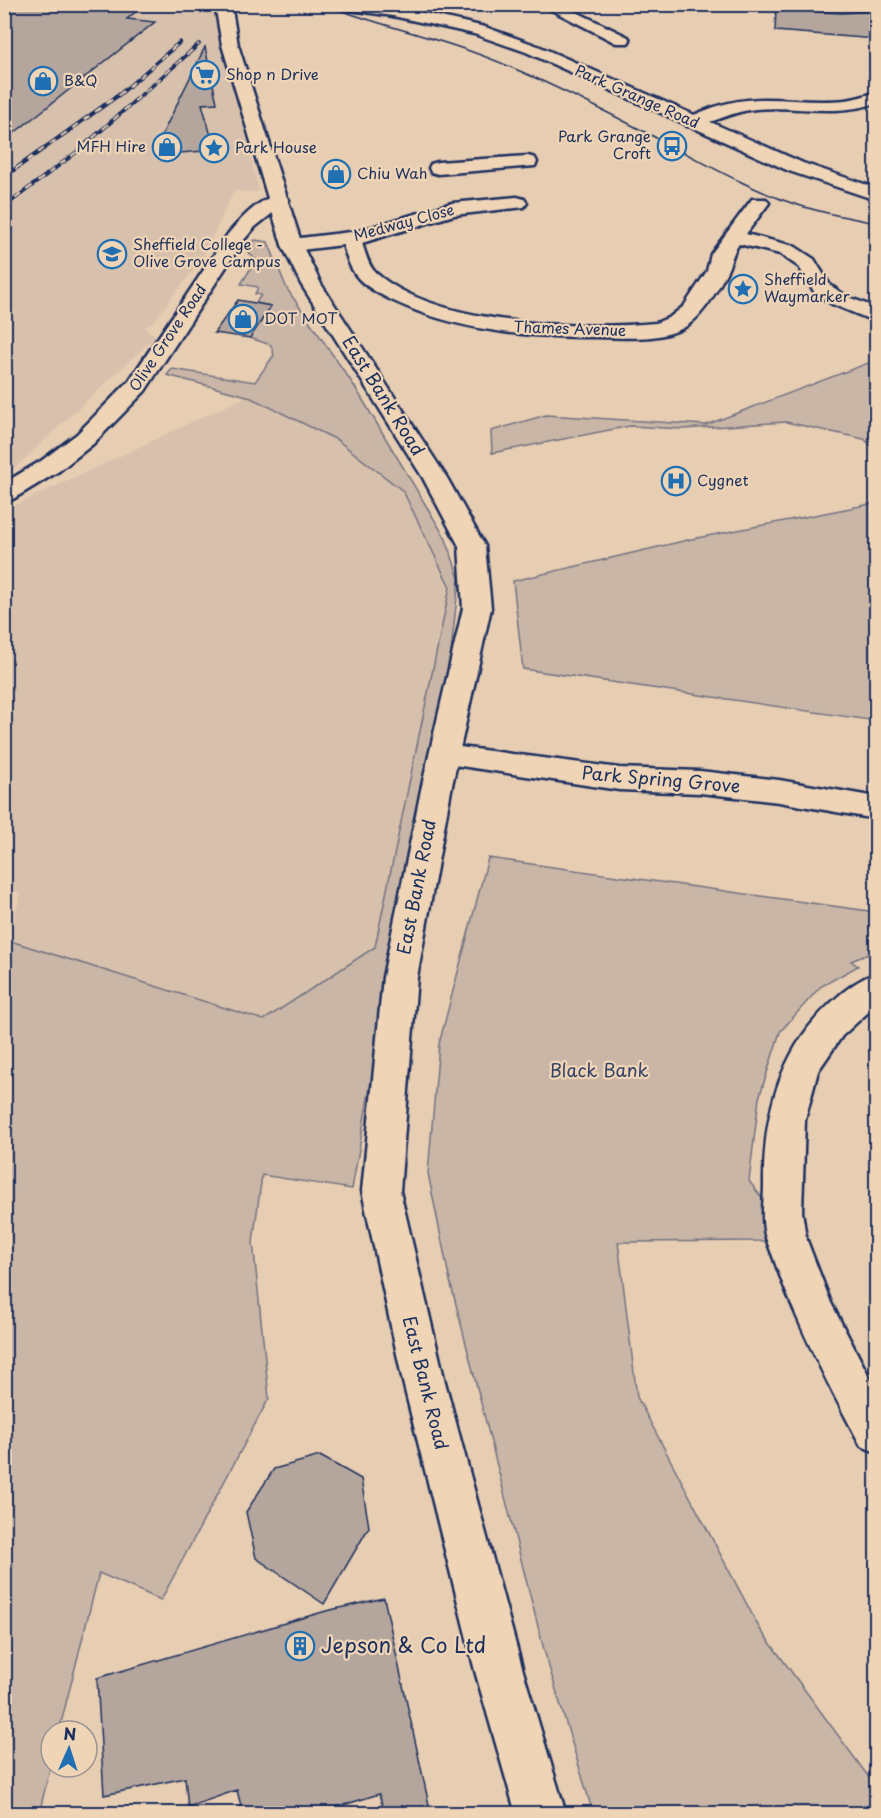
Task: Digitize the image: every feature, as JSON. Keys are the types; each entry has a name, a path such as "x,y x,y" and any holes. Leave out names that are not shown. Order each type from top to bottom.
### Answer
{"street":[{"name":"East Bank Road","path":"223,4 230,45 286,224 311,284 435,478 472,546 477,608 436,790 400,977 381,1191 423,1382 499,1671 541,1814"},
{"path":"343,4 393,11 444,4"},
{"path":"420,17 449,4"},
{"path":"547,4 622,40"},
{"name":"Park Grange Road","path":"393,11 479,30 532,49 796,167 876,194"},
{"path":"693,122 742,105 846,105 865,103 876,98"},
{"path":"438,168 528,162"},
{"name":"Medway Close","path":"286,224 351,238 388,230 452,209 520,209 499,164"},
{"name":"Thames Avenue","path":"351,238 359,264 368,276 401,297 451,316 533,330 640,331 678,322 692,310 717,271 721,254 759,203"},
{"name":"Olive Grove Road","path":"4,494 50,466 85,439 137,386 235,238 248,223 286,224"},
{"path":"235,238 259,229 286,224"},
{"path":"734,237 787,250 807,263 822,289 839,300 876,316"},
{"name":"Park Spring Grove","path":"445,755 619,779 700,782 779,791 876,808"},
{"path":"876,987 837,1015 817,1039 799,1070 787,1115 783,1154 784,1230 809,1305 876,1431"}],"shaded area":[{"path":"198,4 199,9 215,5 259,192 234,191 203,257 154,321 145,328 156,336 5,477 5,5"},
{"path":"247,396 337,440 403,491 450,587 432,712 375,947 264,1020 7,940 21,894 5,884 5,510"}],"green space":[{"path":"255,240 268,242 287,289 355,387 446,539 459,578 451,652 424,780 352,1189 262,1175 253,1242 269,1398 161,1600 99,1573 62,1719 39,1719 39,1779 47,1779 39,1814 4,1813 4,945 7,940 264,1020 375,947 450,587 403,491 337,440 247,396 167,375 172,369 255,382 274,355 271,345 250,338 271,306 256,303 261,295 255,294 258,287 241,284 256,260 247,251"},
{"path":"876,360 876,450 864,439 786,422 683,429 630,426 492,453 491,431 546,415 706,425"},
{"path":"876,503 876,721 523,669 513,581 692,539"},
{"name":"Black Bank","path":"488,858 876,912 876,951 851,961 858,966 820,987 780,1032 759,1098 749,1181 766,1203 767,1241 618,1242 637,1397 760,1629 876,1787 876,1813 593,1813 544,1650 449,1277 428,1173 439,1044"}],"building":[{"name":"B&Q","path":"4,4 145,4 127,19 155,22 4,141"},
{"path":"776,9 841,13 876,11 876,39 775,31"},
{"path":"205,47 217,103 202,104 215,150 180,153 180,150 154,151"},
{"name":"DOT MOT","path":"238,300 271,306 250,338 214,333"},
{"path":"320,1456 361,1479 369,1527 324,1604 256,1558 246,1512 274,1469"},
{"name":"Jepson & Co Ltd","path":"384,1598 431,1814 385,1814 379,1794 315,1814 243,1814 237,1790 188,1807 185,1778 104,1795 97,1678 326,1611"}],"tram line":[{"path":"322,4 485,57 548,83 768,194 817,211 876,223"}],"railway":[{"path":"4,177 120,94 180,42"},
{"path":"4,207 78,151 199,44"}],"place":[{"name":"Shop n Drive","path":"205,75"},
{"name":"B&Q","path":"43,81"},
{"name":"Park Grange Croft","path":"672,146"},
{"name":"MFH Hire","path":"167,147"},
{"name":"Park House","path":"214,148"},
{"name":"Chiu Wah","path":"336,174"},
{"name":"Sheffield College - Olive Grove Campus","path":"112,254"},
{"name":"Sheffield Waymarker","path":"743,289"},
{"name":"DOT MOT","path":"243,319"},
{"name":"Cygnet","path":"676,481"},
{"name":"Jepson & Co Ltd","path":"300,1646"}]}
